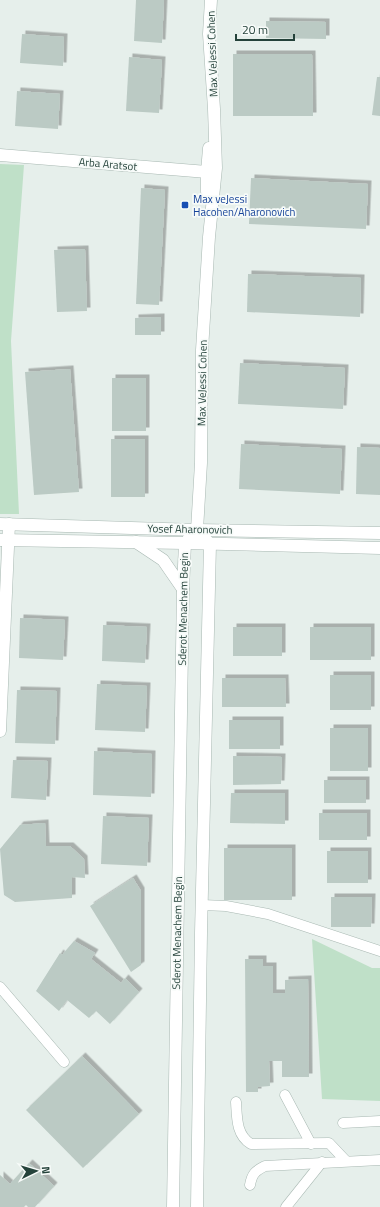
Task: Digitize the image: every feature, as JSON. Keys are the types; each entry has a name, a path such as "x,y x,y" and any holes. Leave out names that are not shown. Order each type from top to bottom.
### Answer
{"street":[{"name":"Max VeJessi Cohen","path":"197,530 201,463 202,350 214,108 209,34 211,0"},
{"name":"Arba Aratsot","path":"0,155 211,170"},
{"name":"Yosef Aharonovich","path":"5,524 197,530 380,533"},
{"path":"0,732 5,524"},
{"name":"Sderot Menachem Begin","path":"173,1207 183,589 185,542 197,530"},
{"path":"197,530 210,544 197,1207"},
{"name":"Yosef Aharonovich","path":"4,540 185,542 210,544 380,548"},
{"path":"136,542 163,560 183,589"}],"lane":[{"path":"202,905 226,906 268,914 380,951"},
{"path":"0,987 64,1062"},
{"path":"285,1095 312,1144"},
{"path":"236,1102 240,1132 245,1141 251,1144 329,1143 346,1161"},
{"path":"343,1123 380,1121"},
{"path":"250,1185 251,1177 265,1166 380,1160"},
{"path":"286,1207 322,1162"}],"green space":[{"path":"0,164 24,165 11,341 19,514 0,514"},
{"path":"312,939 372,968 380,968 380,1101 322,1099"}],"building":[{"path":"136,0 164,0 162,43 134,41"},
{"path":"266,21 326,22 326,39 266,38"},
{"path":"22,34 64,37 63,66 20,63"},
{"path":"233,54 312,54 313,116 233,116"},
{"path":"129,57 162,60 159,113 126,111"},
{"path":"377,77 380,77 380,116 372,115"},
{"path":"17,91 60,94 58,129 15,126"},
{"path":"251,178 368,184 366,229 249,224"},
{"path":"141,188 165,190 159,305 136,304"},
{"path":"85,249 87,311 57,312 54,250"},
{"path":"248,274 361,278 360,317 247,312"},
{"path":"161,317 161,335 135,335 135,318"},
{"path":"240,363 345,368 343,409 238,404"},
{"path":"70,369 79,492 34,495 25,372"},
{"path":"112,378 146,378 146,431 112,431"},
{"path":"111,439 145,439 145,497 111,497"},
{"path":"241,444 342,449 340,494 239,489"},
{"path":"357,447 380,448 380,495 356,494"},
{"path":"20,618 65,620 63,660 19,658"},
{"path":"103,625 147,627 145,663 102,661"},
{"path":"233,627 282,627 282,656 233,656"},
{"path":"310,627 371,627 371,660 310,660"},
{"path":"330,675 371,675 371,710 330,710"},
{"path":"222,678 285,678 286,707 222,707"},
{"path":"97,684 147,686 145,732 95,730"},
{"path":"17,690 57,691 55,744 15,743"},
{"path":"229,720 280,720 280,749 229,749"},
{"path":"330,728 368,728 368,771 330,771"},
{"path":"94,751 152,754 151,797 93,795"},
{"path":"233,756 282,757 281,784 233,785"},
{"path":"13,760 48,761 46,800 11,798"},
{"path":"324,780 366,780 366,803 324,803"},
{"path":"231,793 285,793 285,824 230,823"},
{"path":"319,813 367,813 367,840 319,840"},
{"path":"103,816 149,818 147,866 101,864"},
{"path":"45,823 46,846 70,846 84,859 85,878 72,877 72,898 15,902 4,895 0,849 20,825"},
{"path":"224,848 292,848 292,900 224,900"},
{"path":"327,851 368,851 368,883 327,883"},
{"path":"133,878 141,891 141,965 131,972 90,906"},
{"path":"331,897 372,897 371,927 331,927"},
{"path":"74,941 95,953 91,959 121,983 125,978 139,992 110,1024 96,1011 89,1018 67,1000 59,1011 36,991 60,953 62,955"},
{"path":"245,959 263,959 263,966 273,966 273,993 285,993 285,980 308,979 309,1077 282,1077 282,1061 269,1061 270,1086 258,1087 258,1092 246,1092"},
{"path":"82,1056 139,1114 83,1168 26,1110"},
{"path":"29,1163 54,1186 35,1207 28,1207 26,1205 24,1207 0,1207 0,1175 10,1184"}],"place":[{"name":"Max veJessi Hacohen/Aharonovich","path":"185,205"}]}
